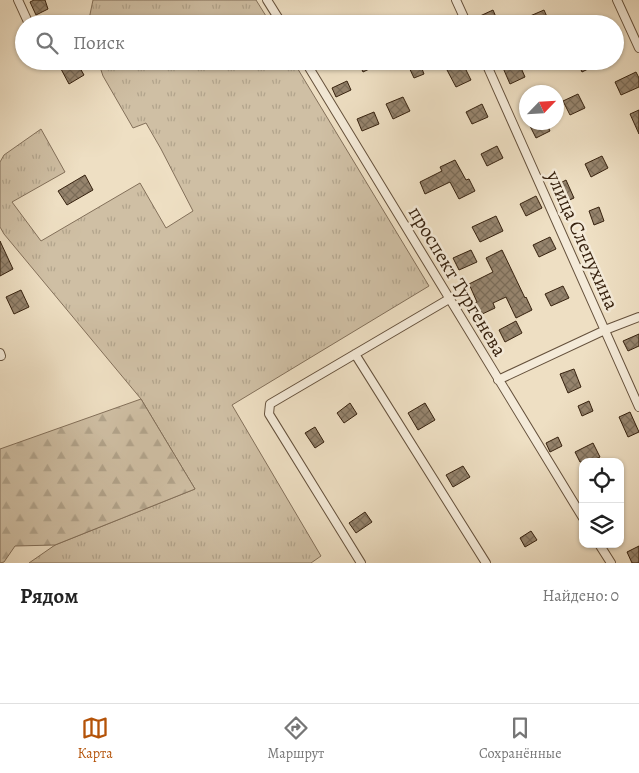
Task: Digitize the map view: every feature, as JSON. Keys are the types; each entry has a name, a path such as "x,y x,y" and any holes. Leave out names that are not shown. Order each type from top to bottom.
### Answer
{"street":[{"path":"18,0 25,15"},
{"path":"266,0 276,15"},
{"path":"456,0 463,15"},
{"path":"617,0 624,15"},
{"path":"624,15 639,48"},
{"name":"проспект Тургенева","path":"310,70 579,512"},
{"name":"улица Слепухина","path":"489,70 639,407"},
{"path":"361,563 269,414 270,404 449,299"},
{"path":"498,380 605,330 639,317"},
{"path":"355,354 486,563"},
{"path":"601,548 610,563"}],"green space":[{"path":"93,0 256,0 265,15 90,15"},
{"path":"101,70 298,70 429,286 232,405 321,556 311,563 29,563 55,545 195,489 141,399 0,227 0,162 4,155 41,129 65,172 12,202 41,241 140,183 166,228 193,211 146,123 133,128"},
{"path":"141,399 195,489 55,545 15,546 4,562 0,563 0,449"}],"building":[{"path":"45,0 48,9 36,15 30,2"},
{"path":"493,10 495,15 482,15"},
{"path":"544,10 546,15 532,15"},
{"path":"62,70 81,70 84,75 69,84"},
{"path":"410,70 422,70 424,74 414,78"},
{"path":"447,70 466,70 471,80 456,87"},
{"path":"504,70 522,70 525,77 510,84"},
{"path":"636,72 639,78 639,87 621,95 615,82"},
{"path":"347,81 351,90 336,97 332,88"},
{"path":"578,94 585,108 570,115 564,101"},
{"path":"403,97 410,111 393,119 386,104"},
{"path":"482,104 488,117 472,124 466,112"},
{"path":"639,110 639,134 630,114"},
{"path":"374,112 379,124 362,131 357,119"},
{"path":"532,130 550,130 550,131 536,138"},
{"path":"497,146 503,158 487,166 481,154"},
{"path":"602,156 608,168 591,177 585,164"},
{"path":"455,160 466,180 469,179 475,191 459,199 450,182 425,194 420,182 442,171 440,167"},
{"path":"85,175 93,190 67,205 58,191"},
{"path":"566,180 574,198 563,203 555,186"},
{"path":"536,196 542,208 526,216 520,204"},
{"path":"599,207 604,221 594,225 589,211"},
{"path":"496,216 503,231 480,242 472,227"},
{"path":"550,237 556,249 539,257 533,245"},
{"path":"0,241 13,269 0,276"},
{"path":"471,250 477,262 459,270 453,258"},
{"path":"502,250 532,310 516,318 506,297 493,303 495,308 478,316 472,305 477,302 469,284 493,272 486,258"},
{"path":"563,286 569,298 551,306 545,294"},
{"path":"21,290 29,307 14,314 6,297"},
{"path":"516,321 522,333 505,342 499,330"},
{"path":"639,334 639,346 628,351 623,341"},
{"path":"574,369 581,387 568,393 560,374"},
{"path":"589,401 593,411 582,416 578,406"},
{"path":"350,403 357,414 344,423 337,413"},
{"path":"425,403 435,420 418,430 408,413"},
{"path":"630,412 639,432 628,437 619,417"},
{"path":"315,427 324,442 315,448 305,433"},
{"path":"558,437 562,446 550,452 546,443"},
{"path":"593,443 600,457 579,458 579,460 575,452"},
{"path":"463,466 470,477 453,487 446,475"},
{"path":"365,512 372,522 356,533 349,523"},
{"path":"531,531 537,540 525,547 520,538"},
{"path":"639,546 639,563 632,563 627,552"}]}
